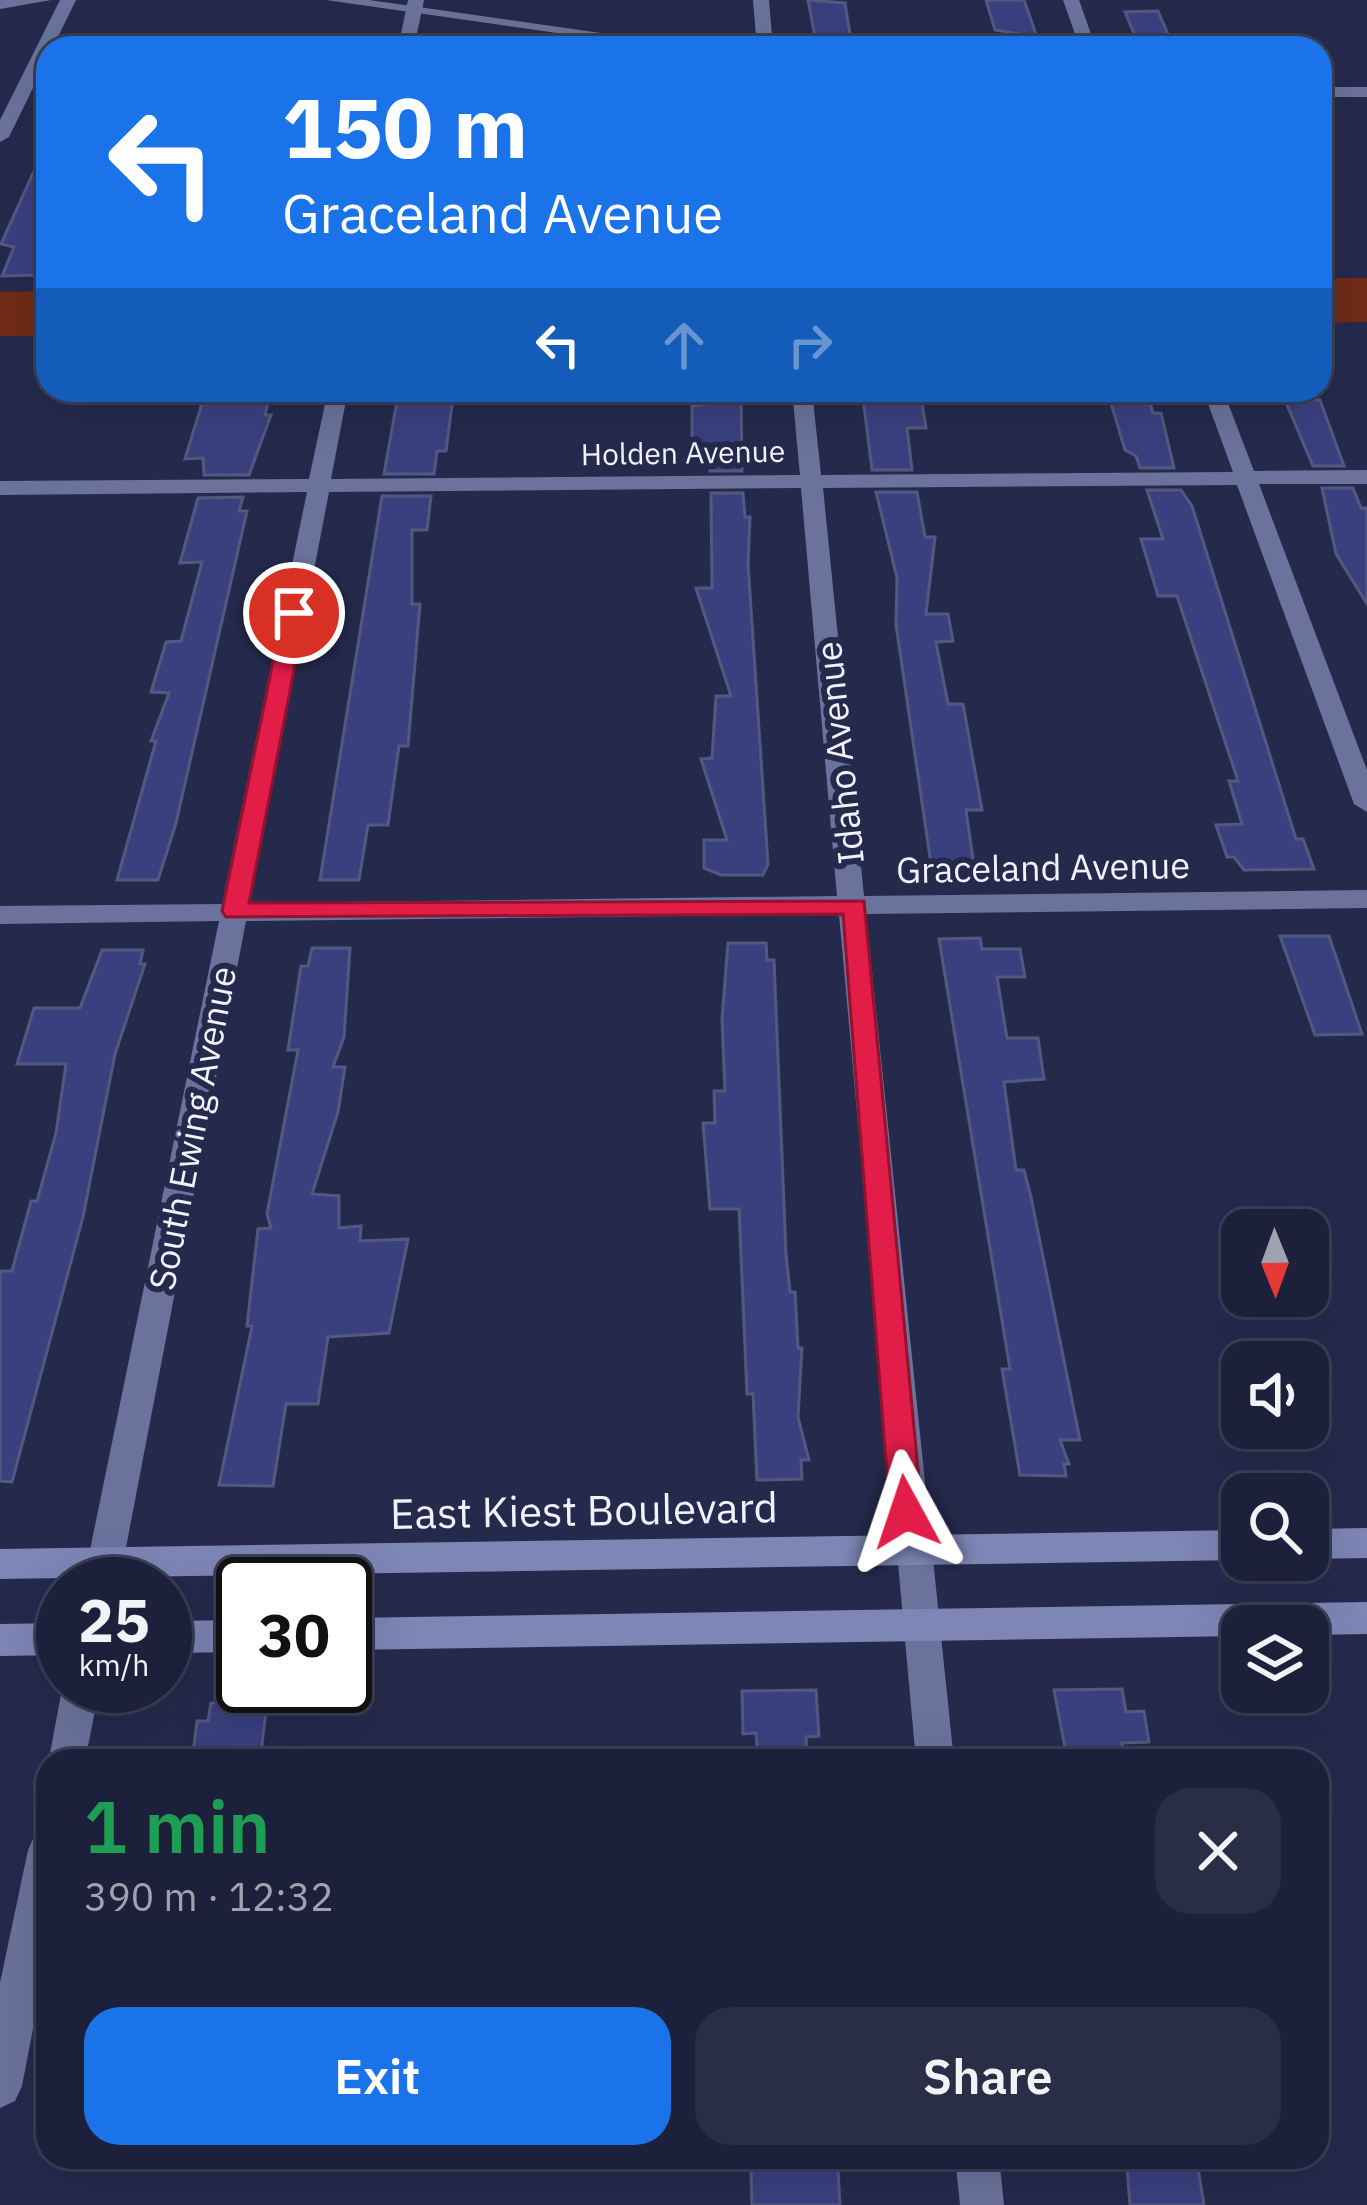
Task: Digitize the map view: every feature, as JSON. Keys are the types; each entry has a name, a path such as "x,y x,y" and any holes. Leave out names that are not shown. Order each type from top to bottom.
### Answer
{"main road":[{"path":"1329,1544 1367,1543"},
{"name":"East Kiest Boulevard","path":"192,1570 1221,1544"},
{"name":"East Kiest Boulevard","path":"0,1564 36,1567"},
{"path":"372,1634 1367,1618"},
{"path":"0,1640 36,1639"}],"street":[{"path":"0,4 43,0"},
{"path":"50,36 68,0"},
{"path":"334,0 415,5 619,36"},
{"path":"761,0 764,36"},
{"path":"1070,0 1084,36"},
{"path":"409,36 415,5"},
{"path":"0,136 36,64"},
{"path":"1332,92 1367,92"},
{"name":"South Ewing Avenue","path":"106,1557 336,402"},
{"name":"Idaho Avenue","path":"803,402 855,906 910,1550 933,1749"},
{"path":"1217,402 1367,804"},
{"name":"Holden Avenue","path":"0,488 1367,477"},
{"name":"Graceland Avenue","path":"0,915 1367,899"},
{"path":"68,1749 76,1713"},
{"path":"0,2086 36,1909"},
{"path":"978,2169 982,2205"}],"shaded area":[{"path":"1332,278 1367,278 1367,322 1332,323"},
{"path":"36,291 36,336 0,336 0,292"}],"building":[{"path":"808,0 845,3 850,36 815,36"},
{"path":"986,0 1024,0 1037,36 1031,36 995,30"},
{"path":"1158,11 1169,36 1135,36 1125,12"},
{"path":"36,167 36,275 2,276 14,247 1,244"},
{"path":"202,402 268,402 265,415 271,415 249,475 204,475 203,458 185,459"},
{"path":"397,402 452,402 446,451 437,451 434,474 384,474"},
{"path":"741,402 742,471 710,471 710,460 692,460 692,406"},
{"path":"864,402 922,402 926,428 907,428 912,470 872,470"},
{"path":"1111,402 1150,402 1153,413 1161,413 1174,468 1140,468 1136,456 1125,450"},
{"path":"1286,402 1321,402 1344,466 1313,466"},
{"path":"1322,488 1353,488 1361,508 1367,508 1367,604 1336,554"},
{"path":"1147,490 1181,490 1192,506 1296,839 1303,839 1314,869 1244,870 1234,857 1227,857 1216,825 1242,824 1229,781 1238,781 1177,596 1158,596 1141,539 1163,539"},
{"path":"876,492 917,492 925,537 935,537 926,614 948,614 953,641 936,642 948,704 963,704 982,810 966,810 975,873 936,873 931,864 896,625 897,578"},
{"path":"711,493 743,493 745,517 750,517 748,564 768,864 763,875 721,875 704,868 704,840 727,840 701,759 712,758 716,696 731,696 696,588 712,588"},
{"path":"382,496 431,496 427,530 412,530 412,604 420,604 408,746 399,746 388,825 368,825 359,880 320,880"},
{"path":"243,497 239,511 247,511 176,823 158,880 117,880 156,741 151,741 169,693 151,692 166,642 181,641 202,562 180,563 198,498"},
{"path":"1280,936 1329,936 1362,1034 1315,1035"},
{"path":"980,938 982,949 1020,949 1025,977 997,977 1007,1038 1038,1038 1044,1079 1004,1082 1016,1170 1024,1170 1031,1197 1080,1440 1060,1440 1069,1464 1064,1464 1066,1476 1020,1475 1002,1369 1010,1369 939,939"},
{"path":"728,943 766,943 767,960 774,960 786,1254 790,1292 795,1292 798,1348 802,1348 798,1417 809,1460 801,1460 802,1479 757,1480 753,1394 747,1394 739,1209 710,1209 703,1123 715,1123 714,1091 725,1091 722,1019"},
{"path":"312,948 350,948 344,1037 333,1067 345,1067 338,1112 312,1194 339,1196 339,1228 361,1226 360,1241 408,1239 389,1333 328,1337 318,1404 286,1404 273,1486 219,1485 252,1326 247,1326 258,1229 271,1228 267,1214 298,1050 288,1050 301,966 308,966"},
{"path":"102,950 143,950 140,964 145,964 115,1054 83,1217 12,1482 0,1481 0,1271 12,1271 31,1201 37,1201 56,1133 66,1064 17,1064 34,1008 80,1008"},
{"path":"1122,1689 1126,1712 1144,1711 1149,1742 1122,1743 1123,1749 1065,1749 1054,1690"},
{"path":"816,1690 819,1736 806,1737 806,1749 757,1749 756,1733 743,1734 742,1691"},
{"path":"211,1703 216,1703 216,1713 266,1713 261,1749 194,1749 197,1721 208,1721"},
{"path":"751,2169 838,2169 840,2205 752,2205"},
{"path":"1127,2169 1198,2169 1204,2205 1130,2205"}],"route":[{"path":"294,613 235,911 855,906 906,1512"}]}
